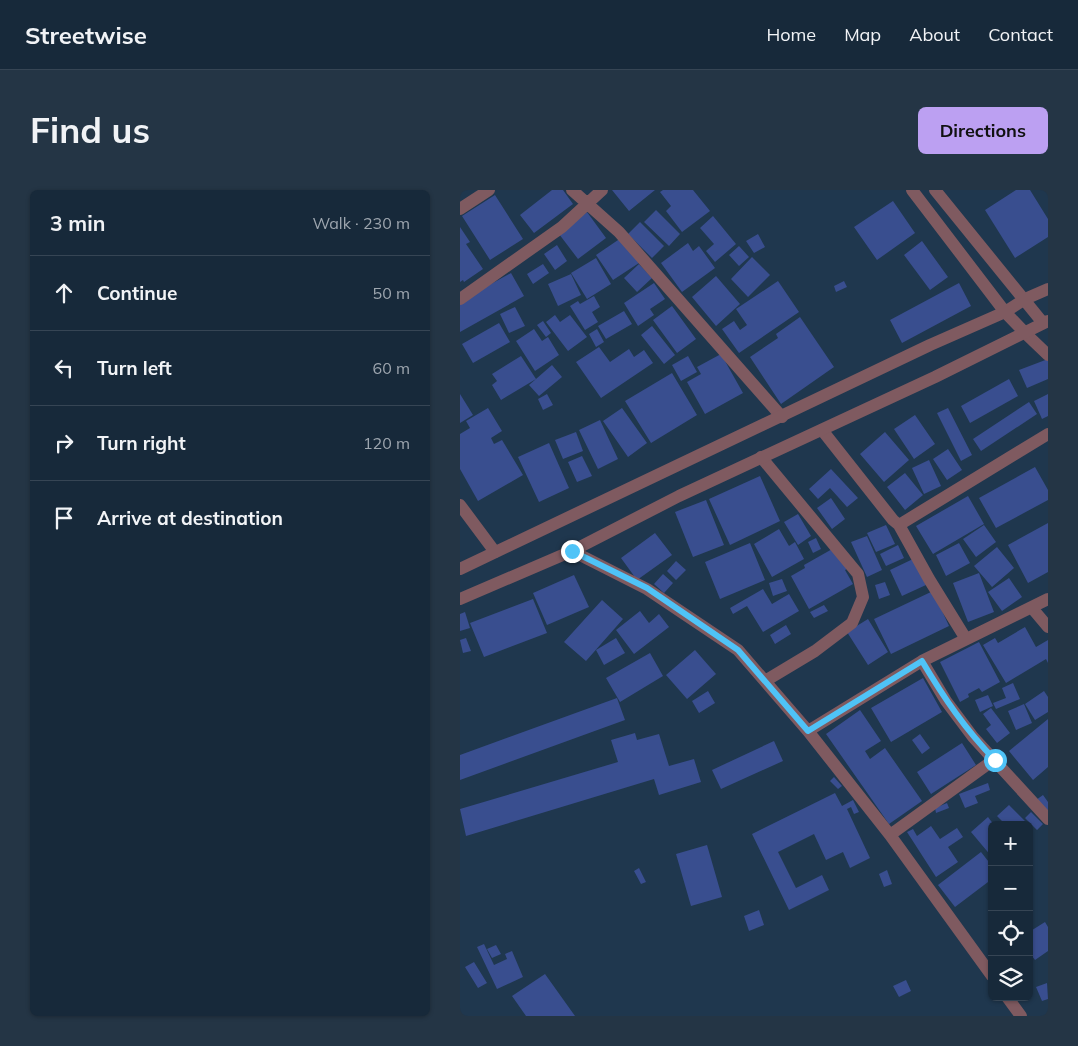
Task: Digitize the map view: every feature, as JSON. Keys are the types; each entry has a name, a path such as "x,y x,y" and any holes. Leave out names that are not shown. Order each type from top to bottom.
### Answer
{"street":[{"path":"460,209 488,190"},
{"path":"572,190 620,232 782,417"},
{"path":"460,299 562,227 602,190"},
{"path":"912,190 1006,312 1048,355"},
{"path":"460,599 572,551 761,457 822,430 1045,322 935,190"},
{"path":"460,569 930,346 1006,312 1025,299 1048,289"},
{"path":"822,430 893,520 899,525 966,639"},
{"path":"899,525 1048,434"},
{"path":"761,457 858,574 863,598 852,623 815,652 765,681"},
{"path":"460,505 495,552"},
{"path":"572,551 647,588 738,650 808,731 890,835 988,970"},
{"path":"808,731 922,661 1048,599"},
{"path":"1032,608 1048,627"},
{"path":"922,661 946,700 973,737 1048,819"},
{"path":"890,835 995,760"},
{"path":"1010,1001 1020,1016"}],"building":[{"path":"552,190 563,190 573,204 534,233 520,215"},
{"path":"612,190 655,190 629,211"},
{"path":"663,190 693,190 710,211 682,232 666,211 671,206 660,192"},
{"path":"1016,190 1030,190 1048,219 1048,237 1015,258 985,210"},
{"path":"495,195 523,239 490,260 462,216"},
{"path":"893,201 915,233 877,260 854,227"},
{"path":"656,210 680,234 669,246 644,222"},
{"path":"587,212 606,238 578,259 559,234"},
{"path":"713,216 736,244 715,262 706,251 714,244 700,228"},
{"path":"640,222 664,246 652,258 628,234"},
{"path":"460,227 470,242 466,244 483,269 464,282 463,280 460,282"},
{"path":"758,234 765,247 754,253 746,241"},
{"path":"621,238 639,263 613,280 596,255"},
{"path":"922,241 948,277 930,290 904,255"},
{"path":"688,243 693,251 699,246 715,268 682,292 661,263"},
{"path":"557,245 567,261 555,270 544,254"},
{"path":"739,246 749,257 739,266 729,255"},
{"path":"752,257 770,275 748,297 731,279"},
{"path":"596,258 611,284 587,299 571,273"},
{"path":"543,264 549,273 533,284 527,274"},
{"path":"639,264 652,278 637,292 624,278"},
{"path":"511,273 524,296 460,332 460,301"},
{"path":"571,274 581,295 558,306 548,284"},
{"path":"716,276 740,304 716,326 692,297"},
{"path":"778,281 799,312 739,353 722,329 734,321 740,330 747,325 736,309"},
{"path":"844,281 847,287 836,292 834,286"},
{"path":"654,283 665,299 650,309 654,315 638,326 624,303"},
{"path":"959,283 971,306 902,343 890,320"},
{"path":"594,296 600,307 592,312 598,322 585,330 570,306 578,301 580,304"},
{"path":"672,306 696,339 677,353 653,320"},
{"path":"515,307 525,326 509,333 500,314"},
{"path":"624,311 632,324 606,339 598,326"},
{"path":"555,315 560,322 570,315 587,337 568,351 546,322"},
{"path":"800,317 834,367 781,404 750,357 778,338 776,334"},
{"path":"543,321 551,333 546,337 537,325"},
{"path":"499,323 510,342 473,363 462,344"},
{"path":"652,326 675,355 664,364 641,335"},
{"path":"534,329 542,341 548,337 559,355 535,371 516,341"},
{"path":"597,329 604,342 596,347 589,334"},
{"path":"599,347 610,362 629,349 634,357 644,350 653,363 601,398 576,362"},
{"path":"721,354 743,393 705,414 687,382 701,374 697,367"},
{"path":"521,356 536,379 501,400 492,385 497,381 492,374"},
{"path":"688,356 697,372 681,381 672,365"},
{"path":"1048,359 1048,379 1027,388 1019,370"},
{"path":"552,365 562,377 539,396 529,385"},
{"path":"672,373 697,415 651,443 625,401"},
{"path":"1009,379 1018,396 970,423 961,406"},
{"path":"460,394 473,415 460,423"},
{"path":"547,394 553,405 543,410 538,399"},
{"path":"1048,394 1048,416 1042,419 1034,401"},
{"path":"1029,402 1037,414 981,451 973,439"},
{"path":"488,408 502,431 491,438 494,444 502,440 523,475 478,501 460,469 460,434 470,428 466,421"},
{"path":"622,408 647,443 628,457 603,421"},
{"path":"948,408 972,455 961,461 937,413"},
{"path":"915,415 935,444 914,459 894,429"},
{"path":"600,420 618,459 598,469 579,430"},
{"path":"576,432 583,451 563,459 555,440"},
{"path":"885,432 909,460 884,482 860,454"},
{"path":"549,443 569,488 539,502 518,457"},
{"path":"948,449 962,470 947,480 933,459"},
{"path":"582,456 592,476 577,482 568,462"},
{"path":"929,460 941,486 924,494 912,468"},
{"path":"1035,467 1048,490 1048,500 996,528 979,498"},
{"path":"831,469 858,498 847,507 830,488 818,499 809,489"},
{"path":"905,473 923,495 905,510 887,487"},
{"path":"760,476 780,521 730,545 709,499"},
{"path":"968,496 984,524 933,554 916,526"},
{"path":"831,498 845,519 832,529 817,508"},
{"path":"706,500 724,545 693,557 675,512"},
{"path":"798,514 811,536 798,545 784,522"},
{"path":"1048,523 1048,572 1028,583 1008,545"},
{"path":"886,525 895,544 876,552 867,533"},
{"path":"984,525 996,542 976,557 963,539"},
{"path":"779,529 789,546 795,542 804,559 772,577 754,544"},
{"path":"655,533 672,555 637,580 621,558"},
{"path":"867,536 882,570 867,577 851,542"},
{"path":"816,538 821,549 813,553 808,542"},
{"path":"750,543 765,580 720,599 705,562"},
{"path":"959,543 970,563 946,576 936,555"},
{"path":"898,545 904,558 886,566 880,554"},
{"path":"997,547 1014,568 992,587 974,566"},
{"path":"834,548 847,569 845,570 853,584 809,609 791,576 805,568 804,565"},
{"path":"913,559 926,585 902,596 890,570"},
{"path":"676,561 686,570 676,580 667,571"},
{"path":"979,573 994,612 968,622 953,583"},
{"path":"663,574 673,583 664,593 654,584"},
{"path":"574,575 589,607 547,625 533,593"},
{"path":"1009,578 1022,597 1002,611 988,592"},
{"path":"782,579 787,591 773,596 769,583"},
{"path":"885,582 890,595 879,599 875,585"},
{"path":"763,589 772,604 789,594 799,611 763,632 747,606 733,614 730,608"},
{"path":"933,591 949,626 891,654 874,619"},
{"path":"533,599 547,633 484,657 470,623"},
{"path":"602,600 623,619 586,661 564,642"},
{"path":"824,605 828,611 814,618 810,612"},
{"path":"640,611 649,623 659,614 669,627 634,654 616,630"},
{"path":"465,612 470,628 460,631 460,614"},
{"path":"868,619 888,652 868,665 847,632"},
{"path":"786,625 791,634 775,644 770,635"},
{"path":"1025,627 1036,647 1048,640 1048,663 1046,659 1006,683 983,645 995,638 998,643"},
{"path":"466,638 471,651 463,653 460,640"},
{"path":"616,638 625,653 604,665 596,650"},
{"path":"979,642 1000,682 982,692 979,688 968,694 969,697 960,702 940,662"},
{"path":"695,650 716,674 687,699 666,675"},
{"path":"650,653 663,676 620,702 606,678"},
{"path":"923,678 942,712 891,742 871,708"},
{"path":"1013,683 1020,699 996,709 993,703 1006,698 1002,688"},
{"path":"708,691 715,703 699,713 692,701"},
{"path":"1044,691 1048,697 1048,712 1035,720 1025,704"},
{"path":"988,695 993,706 980,712 975,700"},
{"path":"617,698 625,720 460,780 460,755"},
{"path":"1024,704 1032,723 1016,730 1008,711"},
{"path":"991,708 1010,733 997,743 986,729 991,725 983,714"},
{"path":"860,710 881,741 865,751 870,759 885,748 922,801 889,824 826,734"},
{"path":"1048,719 1048,767 1033,780 1009,751"},
{"path":"635,733 637,740 659,734 669,766 694,759 701,782 659,795 654,779 466,836 460,809 618,762 611,740"},
{"path":"920,734 930,748 922,754 912,740"},
{"path":"774,741 783,761 721,789 712,770"},
{"path":"962,743 976,765 931,794 917,772"},
{"path":"834,777 842,786 838,789 830,781"},
{"path":"988,783 990,790 975,796 978,803 965,808 959,794"},
{"path":"835,793 842,806 853,800 859,812 854,814 851,807 847,809 870,858 850,868 843,852 826,860 814,834 778,852 796,888 822,875 829,890 789,910 752,834"},
{"path":"1043,795 1048,802 1048,811 1036,800"},
{"path":"947,803 949,808 936,813 935,808"},
{"path":"1009,805 1025,821 1002,821 997,816"},
{"path":"1031,812 1043,824 1037,830 1033,826 1033,821 1028,821 1025,818"},
{"path":"988,817 991,821 988,821 988,852 971,832"},
{"path":"931,826 940,839 957,828 963,837 948,847 958,862 936,877 907,832 913,829 917,836"},
{"path":"707,845 722,897 691,906 676,854"},
{"path":"981,852 988,861 988,882 955,907 938,885"},
{"path":"639,868 646,882 641,884 634,871"},
{"path":"887,870 892,884 884,887 879,874"},
{"path":"759,910 764,925 749,931 744,916"},
{"path":"1045,922 1048,927 1048,951 1035,960 1033,957 1033,930"},
{"path":"484,944 494,965 507,959 505,954 512,951 523,977 497,989 477,947"},
{"path":"496,945 501,954 492,958 487,949"},
{"path":"474,962 487,983 478,988 465,967"},
{"path":"545,974 575,1016 526,1016 512,996"},
{"path":"906,980 911,991 899,997 893,986"},
{"path":"1047,983 1048,999 1042,1001 1036,987"}],"route":[{"path":"572,551 647,588 738,650 808,731 922,661 946,700 973,737 995,760"}]}
